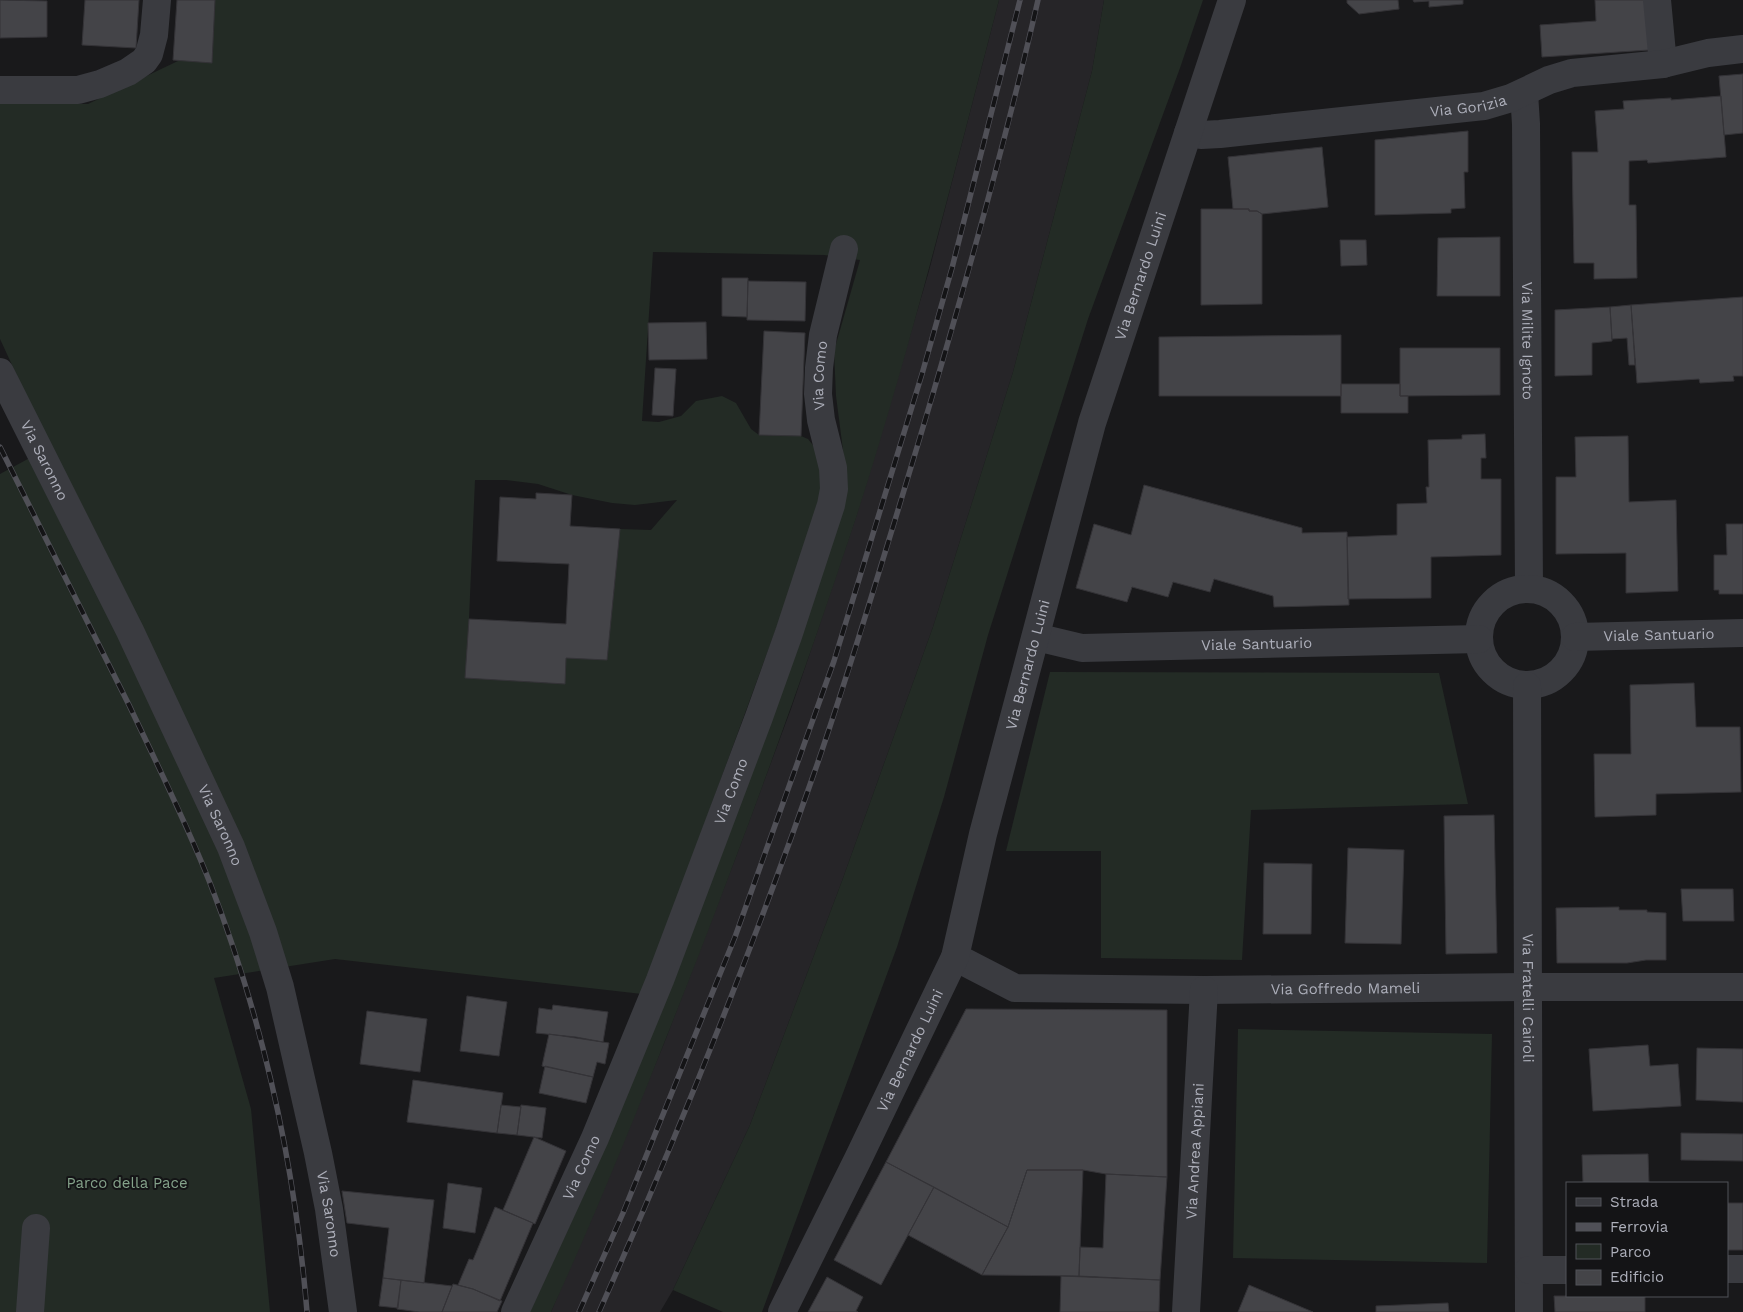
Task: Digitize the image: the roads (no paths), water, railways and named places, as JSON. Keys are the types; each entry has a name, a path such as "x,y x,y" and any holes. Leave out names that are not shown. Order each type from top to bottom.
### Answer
{"street":[{"path":"0,90 78,90 100,84 128,72 144,61 149,54 154,35 157,0"},
{"name":"Via Bernardo Luini","path":"782,1312 863,1150 955,957 982,842 1097,408 1232,0"},
{"path":"1657,0 1663,64"},
{"name":"Via Gorizia","path":"1188,133 1201,135 1220,134 1467,108 1497,103 1524,93 1549,80 1572,73 1663,64 1708,53 1743,49"},
{"name":"Via Milite Ignoto","path":"1524,93 1526,124 1529,588"},
{"name":"Via Como","path":"515,1312 595,1138 660,980 759,717 831,506 834,489 833,468 821,420 818,385 823,335 844,249"},
{"name":"Via Saronno","path":"0,372 130,631 231,848 264,932 280,987 318,1153 329,1209 342,1312"},
{"path":"1529,588 1548,593 1557,598 1574,624 1575,637 1573,654 1562,671 1544,683 1527,686 1514,684 1495,674 1483,657 1479,640 1480,626 1484,615 1498,598 1513,591 1529,588"},
{"name":"Viale Santuario","path":"1575,637 1743,632"},
{"name":"Viale Santuario","path":"1036,637 1082,648 1479,640"},
{"name":"Via Fratelli Cairoli","path":"1527,686 1529,1312"},
{"name":"Via Goffredo Mameli","path":"955,957 1015,988 1204,990 1743,987"},
{"name":"Via Andrea Appiani","path":"1186,1312 1204,990"},
{"path":"30,1312 36,1228"},
{"path":"1728,1269 1743,1269"},
{"path":"1529,1270 1566,1270"}],"railway":[{"path":"579,1312 623,1213 735,937 834,661 922,374 952,268 1020,0"},
{"path":"599,1312 714,1040 768,902 818,762 882,564 951,334 997,167 1038,0"},
{"path":"0,447 171,793 201,860 229,935 246,987 274,1094 294,1202 307,1312"}],"park label":[{"name":"Parco della Pace","path":"127,1183"}]}
